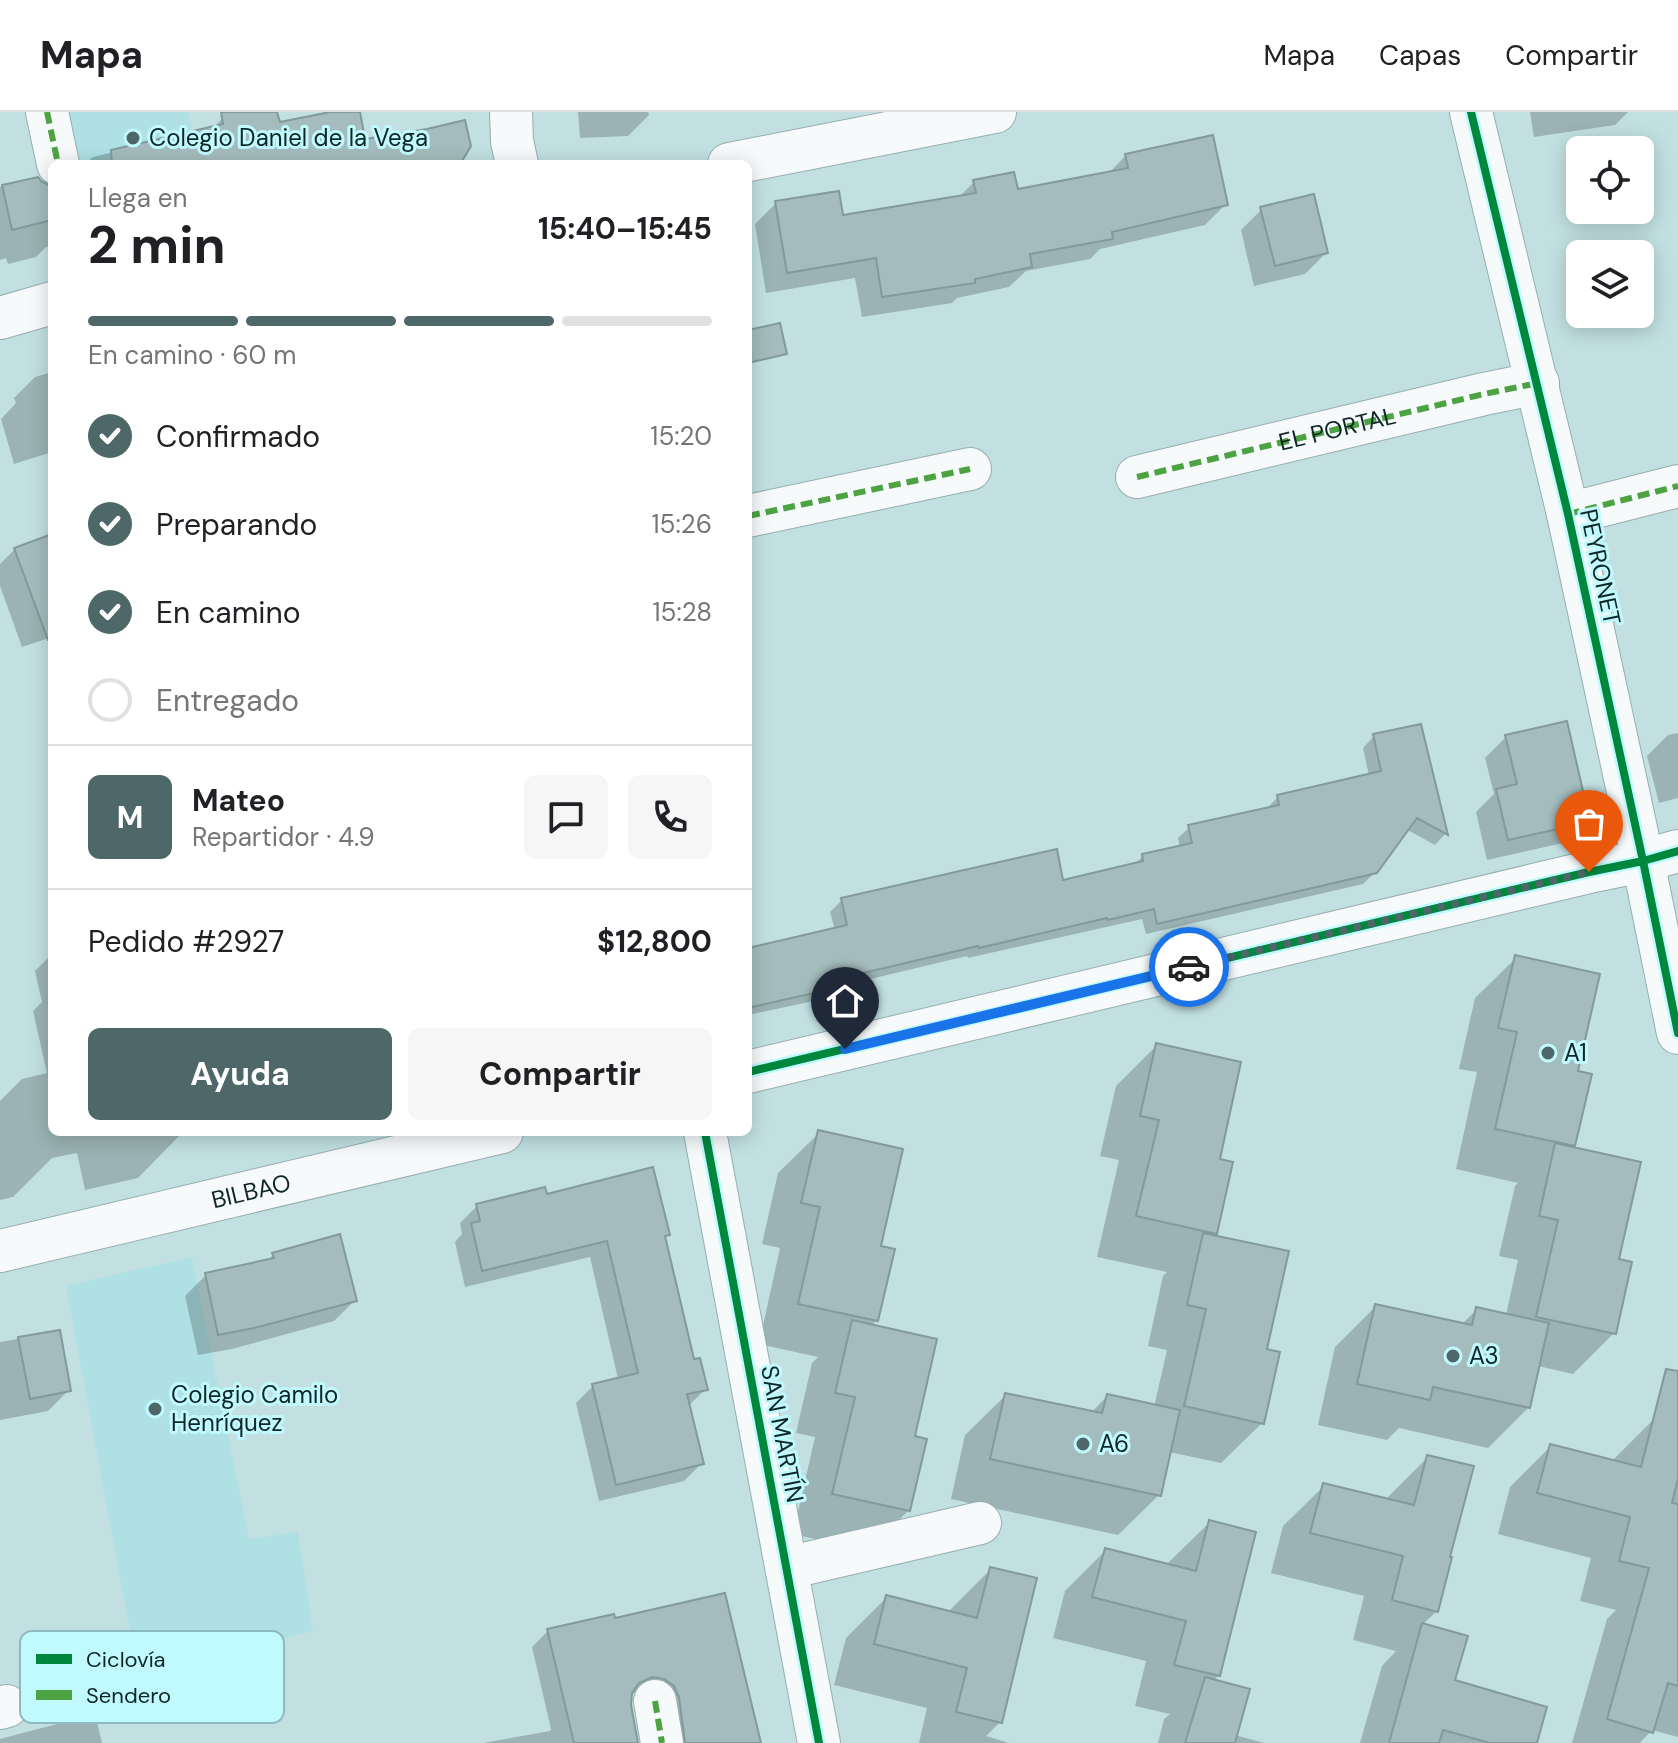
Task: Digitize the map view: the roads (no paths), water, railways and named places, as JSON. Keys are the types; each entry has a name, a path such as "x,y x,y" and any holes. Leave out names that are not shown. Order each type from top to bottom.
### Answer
{"street":[{"path":"47,112 57,160"},
{"path":"511,112 516,160"},
{"path":"749,160 995,112"},
{"name":"PEYRONET","path":"1471,112 1568,514 1661,856 1678,1029"},
{"path":"0,318 48,304"},
{"name":"EL PORTAL","path":"1137,477 1538,383"},
{"path":"752,515 970,469"},
{"path":"1568,514 1678,486"},
{"path":"752,1071 1661,856"},
{"name":"BILBAO","path":"0,1251 485,1136"},
{"name":"SAN MARTÍN","path":"706,1136 819,1743"},
{"path":"787,1568 980,1523"},
{"path":"655,1701 662,1743"}],"place":[{"name":"Colegio Daniel de la Vega","path":"133,138"},
{"name":"A1","path":"1548,1053"},
{"name":"A3","path":"1453,1356"},
{"name":"Colegio Camilo Henríquez","path":"155,1409"},
{"name":"A6","path":"1083,1444"}]}
